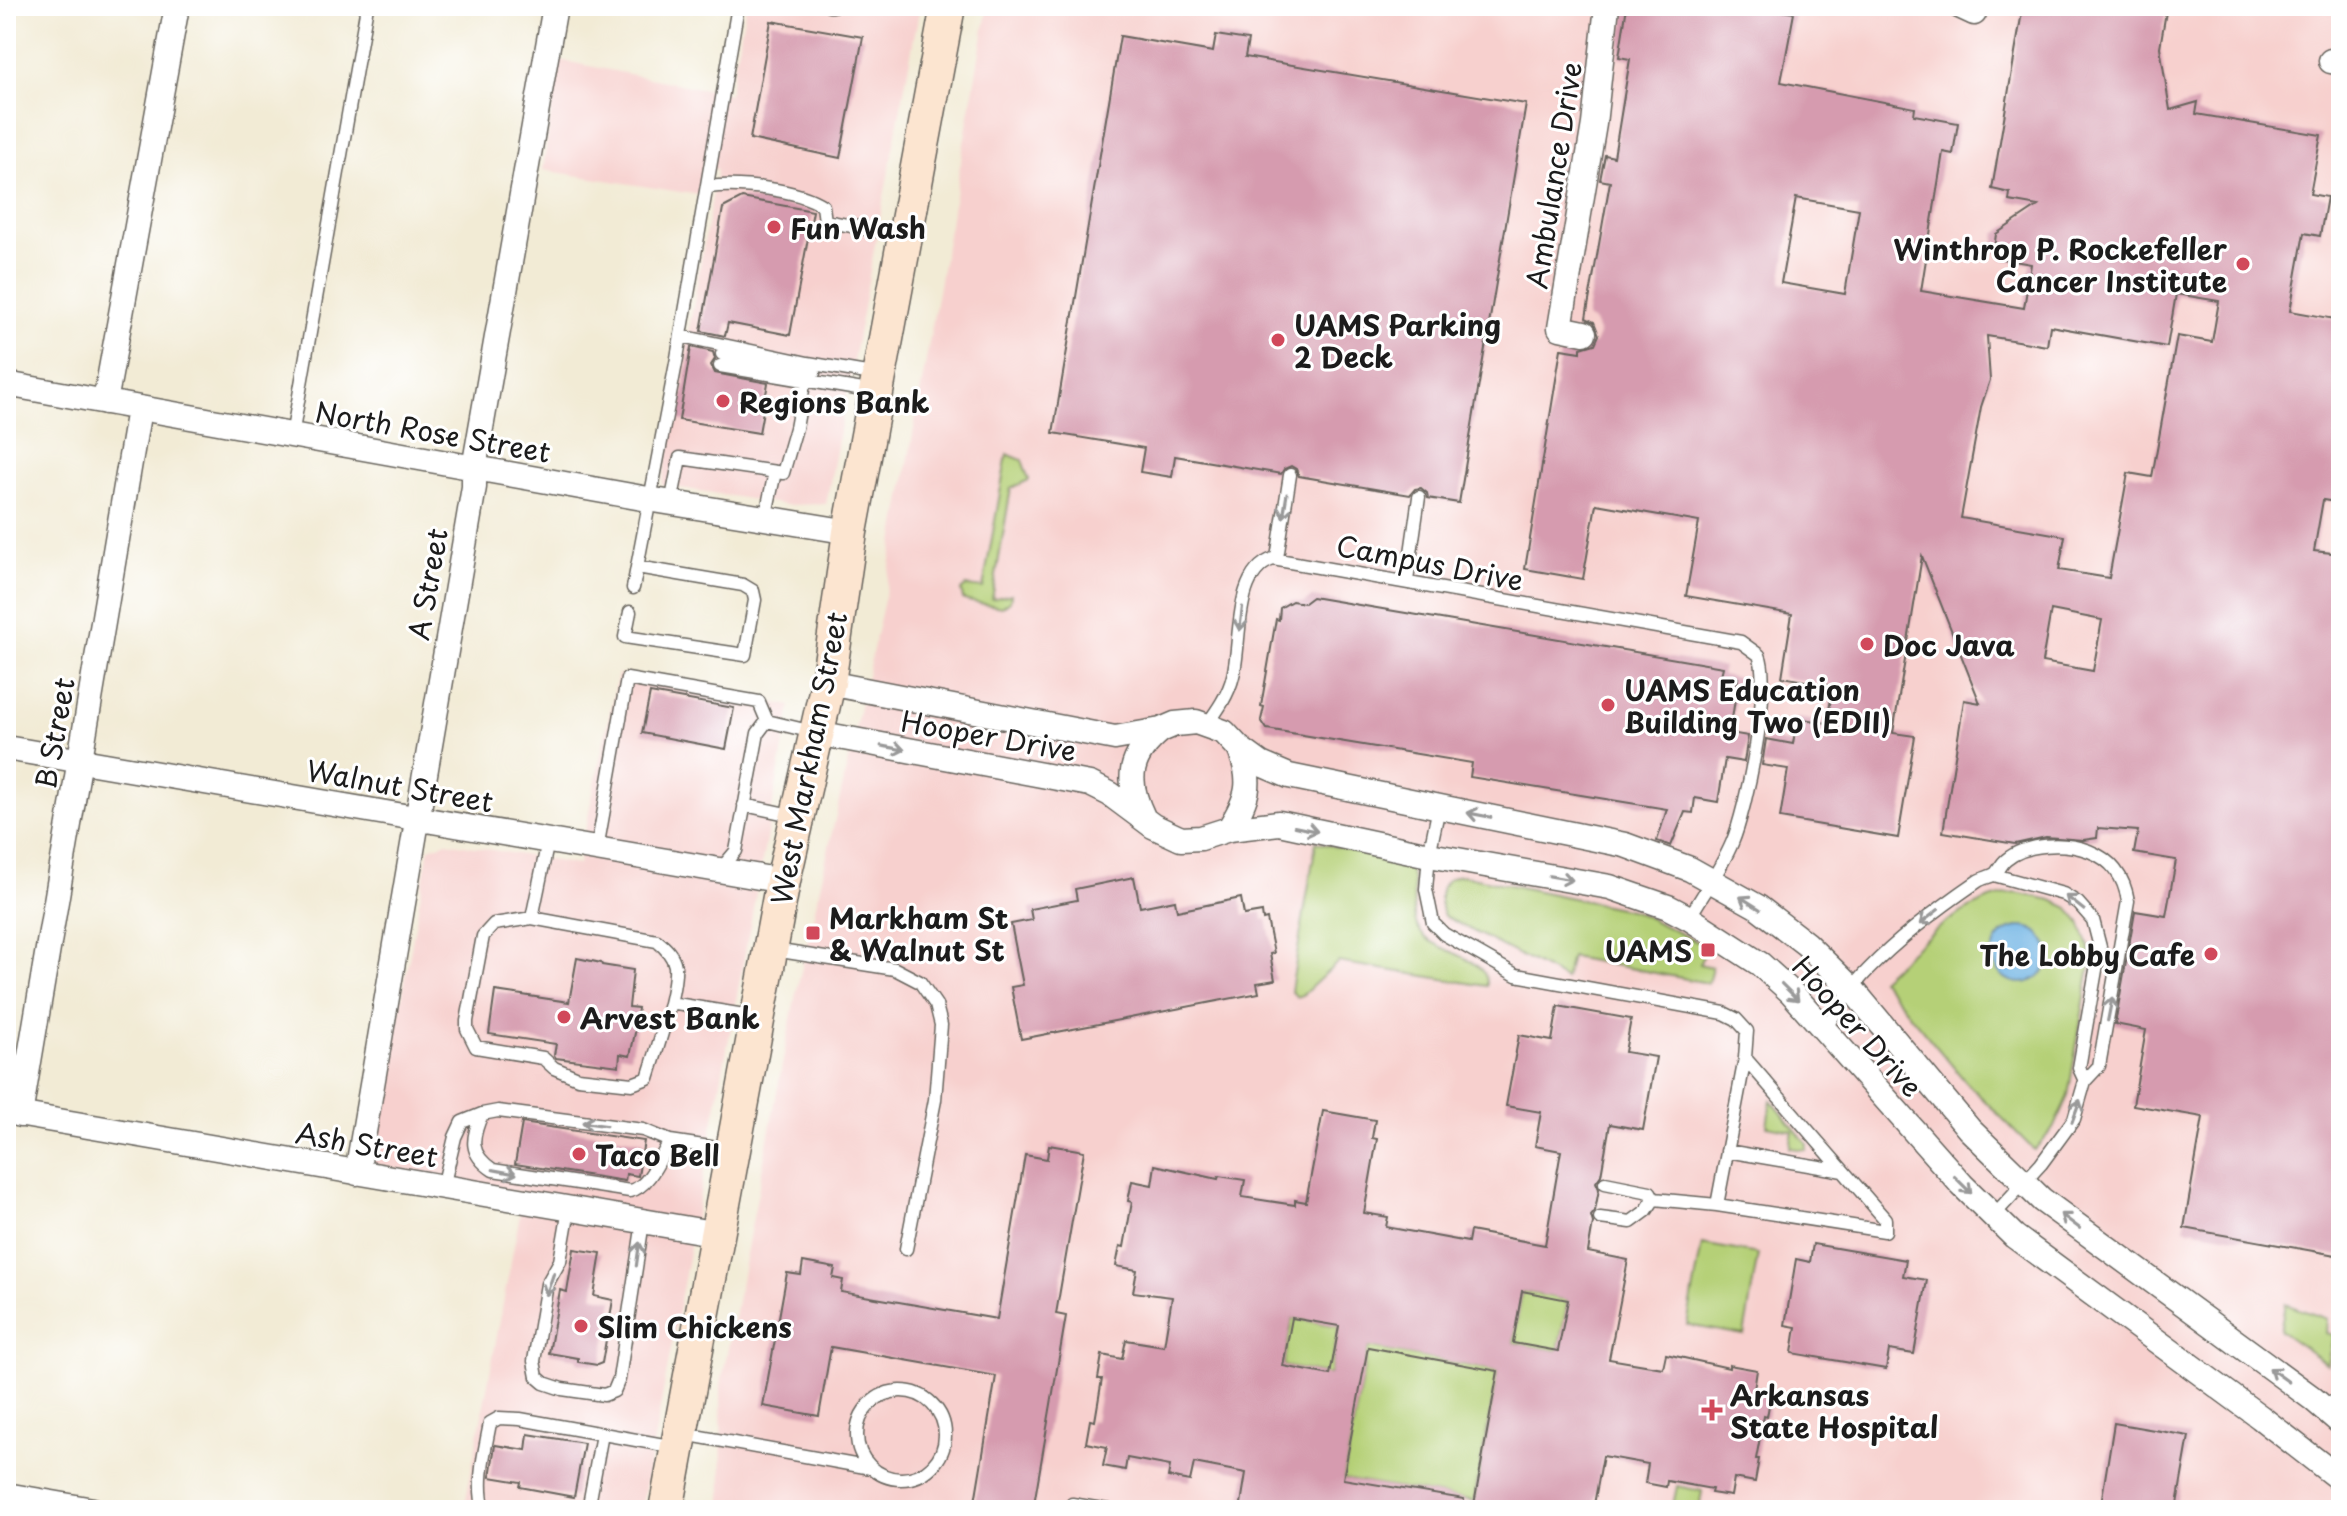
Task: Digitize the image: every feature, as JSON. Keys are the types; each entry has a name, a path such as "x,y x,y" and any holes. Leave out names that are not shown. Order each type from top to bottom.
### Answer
{"main road":[{"name":"West Markham Street","path":"666,1510 783,881 828,683 850,532 944,10"}],"street":[{"path":"105,402 177,6"},
{"name":"A Street","path":"357,1173 474,487 474,468 555,6"},
{"name":"Ambulance Drive","path":"1584,333 1560,328 1594,124 1607,6"},
{"name":"North Rose Street","path":"6,384 850,532"},
{"name":"B Street","path":"13,1114 80,760 139,409"},
{"name":"Hooper Drive","path":"828,683 1115,738 1196,722 1224,732 1261,764 1289,776 1625,845 1657,855 1711,880 1758,907 1806,944 1852,989 1969,1129 2042,1200 2312,1398 2341,1423"},
{"path":"1143,817 1134,798 1132,775 1137,755 1145,743 1161,730"},
{"name":"Hooper Drive","path":"817,733 1090,784 1110,794 1153,826 1181,839 1279,823 1429,855 1610,887 1668,907 1760,964 1791,992 1962,1185 2014,1236 2341,1480"},
{"name":"Walnut Street","path":"6,748 783,881"},
{"path":"1229,829 1248,791 1247,767 1239,748"},
{"name":"Ash Street","path":"13,1114 718,1234"},
{"path":"6,1495 93,1510"}],"lane":[{"path":"292,436 367,6"},
{"path":"660,501 738,6"},
{"path":"708,187 745,186 811,198 823,206 825,221 904,236"},
{"path":"684,350 877,383"},
{"path":"721,360 877,383"},
{"path":"633,588 637,567 660,501 680,458 783,473 796,428 806,372"},
{"path":"765,519 775,472"},
{"path":"1206,726 1232,681 1249,578 1265,562 1277,558 1290,475"},
{"path":"1407,581 1419,497"},
{"name":"Campus Drive","path":"1277,558 1741,642 1759,655 1764,691 1743,807 1731,846 1711,880"},
{"path":"630,612 625,637 745,655 755,600 753,591 743,585 637,567"},
{"path":"597,849 627,679 759,702 767,721"},
{"path":"767,721 817,733"},
{"path":"720,870 736,851 758,733 767,721"},
{"path":"744,805 798,817"},
{"path":"1439,807 1426,889 1433,923 1444,934 1516,975 1724,1013 1736,1019 1747,1031 1745,1058 1717,1205"},
{"path":"532,918 548,841"},
{"path":"1994,875 2006,860 2020,852 2053,846 2081,848 2113,865 2122,878 2128,901 2099,1066 2085,1081 2074,1119 2041,1164 1994,1215"},
{"path":"1825,1029 1868,970 1926,919 1982,878 1994,875 2063,894 2078,903 2093,920 2100,947 2079,1068 2085,1081"},
{"path":"1689,918 1711,880"},
{"path":"532,918 657,941 669,950 675,966 670,1003 648,1078 632,1084 578,1078 554,1068 543,1058 476,1047 467,1029 483,936 494,924 532,918"},
{"path":"771,950 895,969 920,982 936,1005 941,1025 935,1100 906,1249"},
{"path":"670,1003 758,1017"},
{"path":"1654,1199 1717,1205 1885,1231 1885,1219 1745,1058"},
{"path":"443,1187 455,1137 462,1122 498,1111 643,1130 670,1141 733,1150"},
{"path":"482,1114 474,1145 477,1157 493,1170 630,1191 638,1190 644,1184 670,1141"},
{"path":"1727,1151 1843,1171"},
{"path":"1605,1183 1650,1192 1654,1199"},
{"path":"1600,1218 1631,1222 1646,1211 1654,1199"},
{"path":"569,1209 560,1261 547,1284 534,1361 537,1377 562,1389 604,1395 614,1391 619,1379 643,1222"},
{"path":"484,1510 481,1468 490,1423 499,1418 871,1468 896,1480 923,1474 942,1454 946,1440 945,1426 931,1401 917,1393 902,1390 873,1400 863,1411 857,1441 862,1456 871,1468"},
{"path":"588,1510 602,1434"},
{"path":"1072,1504 1108,1510"}],"shaded area":[{"path":"746,6 920,6 826,504 786,505 662,485 717,169 703,167 699,195 543,170 559,60 729,94"},
{"path":"988,6 2341,6 2341,1510 722,1510 721,1385 794,1003 884,600"},
{"path":"618,674 791,706 641,1510 464,1510 524,1193 372,1164 429,848 447,842 578,865"}],"green space":[{"path":"1007,454 1022,460 1029,480 1011,488 992,599 1011,594 1010,601 1002,607 967,601 963,599 961,590 966,586 983,588"},
{"path":"1316,842 1403,863 1413,880 1415,920 1422,934 1472,962 1486,977 1487,986 1338,962 1297,997 1291,991"},
{"path":"1462,875 1634,911 1708,947 1699,964 1712,967 1708,983 1571,957 1565,979 1444,916 1440,902 1441,889 1448,880"},
{"path":"2016,893 2052,900 2068,908 2080,922 2092,955 2068,1096 2053,1129 2034,1150 1965,1081 1880,979 1942,925 1977,904","holes":["2018,927 2026,929 2046,944 2047,965 2002,934"]},
{"path":"1771,1100 1807,1144 1806,1150 1790,1148 1793,1131 1767,1126"},
{"path":"1702,1244 1758,1254 1744,1335 1687,1325"},
{"path":"1522,1291 1568,1300 1558,1351 1513,1343"},
{"path":"2285,1304 2327,1319 2326,1333 2333,1335 2327,1364 2280,1331"},
{"path":"1292,1318 1339,1326 1330,1375 1283,1366"},
{"path":"1368,1347 1498,1371 1474,1501 1343,1479"},
{"path":"1677,1486 1702,1491 1699,1510 1672,1510"}],"water":[{"path":"2021,927 2041,935 2049,955 2041,975 2021,983 2001,975 1993,955 2001,935"}],"building":[{"path":"1627,6 1753,6 1794,13 1781,82 1915,108 1914,115 1958,123 1953,154 1943,152 1921,291 2024,308 2031,264 2003,259 1994,249 1996,234 2038,206 2009,201 2010,193 1992,189 2023,6 2167,6 2160,47 2170,110 2198,102 2196,114 2321,135 2310,194 2327,197 2320,236 2304,233 2290,311 2341,320 2341,503 2323,500 2314,551 2341,554 2341,1256 2184,1228 2203,1117 2133,1105 2146,1030 2115,1024 2135,911 2166,916 2176,860 2134,853 2138,831 2098,828 2097,838 2046,837 2015,844 1943,832 1964,700 1980,703 1922,556 1893,733 1915,736 1898,838 1780,818 1788,769 1762,765 1766,739 1793,744 1797,718 1827,723 1833,686 1782,677 1792,614 1686,596 1699,522 1596,504 1583,579 1525,569 1561,349 1581,352 1581,348 1595,344 1599,335 1594,322 1586,318 1610,182 1600,180 1605,155 1614,157 1630,59 1619,57","holes":["1796,198 1859,209 1845,294 1781,283","2176,294 2219,301 2212,342 2177,336 2152,477 2128,473 2109,578 2059,570 2065,536 1961,518 1981,407 1990,380 1987,336 2047,346 2050,326 2167,347","2051,610 2102,620 2093,671 2042,662"]},
{"path":"771,21 863,37 840,158 750,139"},
{"name":"UAMS Parking 2 Deck","path":"1216,35 1248,40 1245,57 1526,104 1459,503 1428,498 1421,488 1410,495 1299,476 1291,466 1281,474 1175,456 1172,477 1140,472 1144,448 1053,433 1120,36 1213,52"},
{"path":"742,198 813,211 790,335 728,323 725,336 701,331 723,208"},
{"name":"Regions Bank","path":"691,347 713,352 715,359 711,365 715,373 768,383 759,433 679,420"},
{"path":"1312,597 1723,667 1721,675 1738,678 1730,733 1748,736 1744,762 1725,759 1718,802 1695,798 1693,813 1685,812 1671,846 1657,841 1667,809 1470,777 1472,763 1267,729 1261,720 1264,707 1261,706 1276,619 1279,620 1280,608 1292,601 1304,603"},
{"path":"650,693 734,708 726,749 642,733"},
{"path":"1134,877 1140,907 1175,900 1177,911 1241,898 1244,915 1262,912 1263,920 1267,919 1274,953 1270,954 1275,980 1257,983 1259,993 1021,1039 1011,987 1023,985 1011,924 1032,920 1030,909 1077,900 1075,889"},
{"name":"Arvest Bank","path":"577,958 633,970 629,1007 638,1008 635,1033 630,1056 620,1054 619,1066 556,1058 556,1044 489,1034 495,991 569,1002"},
{"path":"1558,1006 1631,1019 1625,1052 1656,1057 1643,1130 1610,1124 1601,1175 1596,1182 1599,1189 1595,1211 1591,1216 1593,1223 1588,1252 1628,1260 1609,1359 1663,1368 1666,1354 1729,1368 1729,1365 1757,1370 1754,1390 1771,1394 1756,1459 1759,1459 1755,1482 1734,1478 1731,1496 1711,1493 1712,1489 1667,1481 1666,1487 1645,1483 1648,1464 1603,1456 1593,1510 1473,1510 1498,1371 1368,1347 1343,1479 1464,1499 1463,1510 1240,1510 1246,1473 1194,1463 1190,1481 1168,1477 1170,1466 1127,1458 1125,1470 1103,1466 1107,1447 1086,1443 1090,1420 1095,1421 1102,1379 1098,1379 1102,1355 1122,1359 1126,1340 1164,1346 1172,1297 1133,1292 1137,1270 1116,1266 1120,1246 1124,1247 1132,1202 1128,1201 1132,1181 1152,1185 1155,1165 1218,1179 1219,1176 1245,1180 1242,1197 1295,1205 1295,1200 1306,1202 1323,1111 1375,1120 1372,1138 1377,1139 1364,1213 1388,1217 1386,1227 1468,1242 1470,1231 1545,1245 1561,1151 1535,1146 1541,1112 1506,1106 1519,1035 1552,1041","holes":["1522,1291 1568,1300 1558,1351 1513,1343","1292,1318 1339,1326 1330,1375 1283,1366"]},
{"name":"Taco Bell","path":"522,1123 644,1141 638,1176 626,1174 625,1181 515,1164"},
{"path":"1049,1145 1084,1151 1056,1314 1066,1316 1033,1510 975,1502 996,1376 831,1347 819,1416 763,1406 787,1273 801,1275 803,1262 835,1268 833,1278 843,1280 841,1292 997,1319 1025,1155 1047,1159"},
{"path":"1813,1244 1906,1260 1903,1276 1927,1280 1914,1354 1889,1350 1886,1369 1792,1353 1796,1327 1785,1325 1796,1259 1810,1262"},
{"name":"Slim Chickens","path":"574,1249 601,1253 594,1296 613,1300 602,1363 597,1365 549,1353 560,1290 567,1292"},
{"path":"2114,1423 2189,1436 2176,1510 2100,1510"},
{"path":"528,1434 584,1443 574,1497 520,1487 521,1482 490,1477 495,1445 526,1450"}],"place":[{"name":"Fun Wash","path":"774,227"},
{"name":"Winthrop P. Rockefeller Cancer Institute","path":"2243,264"},
{"name":"UAMS Parking 2 Deck","path":"1278,340"},
{"name":"Regions Bank","path":"723,401"},
{"name":"Doc Java","path":"1867,644"},
{"name":"UAMS Education Building Two (EDII)","path":"1608,705"},
{"name":"Markham St & Walnut St","path":"813,933"},
{"name":"UAMS","path":"1708,950"},
{"name":"The Lobby Cafe","path":"2211,954"},
{"name":"Arvest Bank","path":"564,1017"},
{"name":"Taco Bell","path":"579,1154"},
{"name":"Slim Chickens","path":"581,1326"},
{"name":"Arkansas State Hospital","path":"1712,1410"}]}
